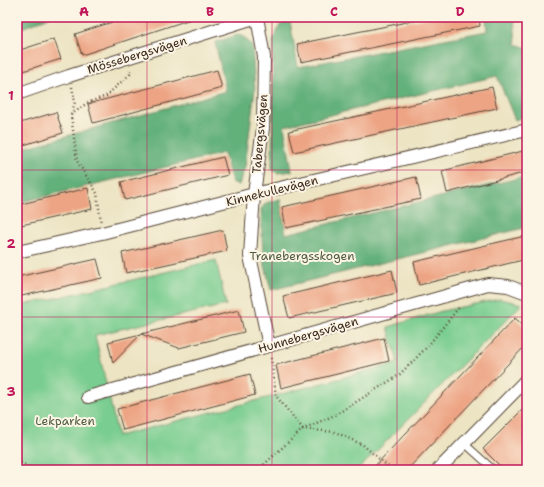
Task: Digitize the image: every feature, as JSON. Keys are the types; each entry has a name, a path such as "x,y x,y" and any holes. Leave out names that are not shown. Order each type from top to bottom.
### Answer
{"street":[{"name":"Mössebergsvägen","path":"17,94 69,76 257,17"},
{"name":"Tabergsvägen","path":"257,17 264,58 263,128 254,194 250,256 269,346"},
{"name":"Kinnekullevägen","path":"17,252 254,194 527,130"},
{"name":"Hunnebergsvägen","path":"88,397 488,284 508,286 527,293"},
{"path":"438,470 527,379"}],"lane":[{"path":"464,443 494,470"}],"path":[{"path":"70,115 87,103 106,96 130,74 127,58"},
{"path":"72,87 75,102 70,115 77,161 98,193 102,232"},
{"path":"258,470 303,429 338,414 399,375 427,347 460,305"},
{"path":"269,346 276,396 303,429 335,432 362,445 392,470"},
{"path":"17,461 36,470"}],"green space":[{"path":"17,17 49,17 17,30"},
{"path":"486,17 514,17 516,44 527,48 527,116 515,120 497,76 284,126 292,171 277,173 272,169 273,41 280,25 290,21 298,67 487,31"},
{"path":"238,35 244,37 252,46 255,89 245,167 239,185 232,182 224,153 17,203 17,150 226,91 215,42"},
{"name":"Tranebergsskogen","path":"527,176 527,236 524,228 271,290 263,258 261,209 266,203 280,199 286,234"},
{"name":"Lekparken","path":"216,260 226,305 95,335 118,436 398,363 388,327 442,311 500,299 522,304 358,470 17,470 17,306"}],"building":[{"path":"128,17 191,17 191,19 82,55 75,34"},
{"path":"432,17 479,17 480,26 301,62 297,44"},
{"path":"54,39 61,59 17,73 17,51"},
{"path":"217,70 222,88 93,123 88,104"},
{"path":"492,87 497,108 294,152 289,131"},
{"path":"56,112 63,133 17,147 17,124"},
{"path":"527,150 527,172 447,193 442,171"},
{"path":"223,157 228,175 125,200 121,182"},
{"path":"416,177 421,199 286,228 282,207"},
{"path":"88,188 92,209 17,226 17,205"},
{"path":"223,230 227,251 126,273 122,253"},
{"path":"525,236 527,244 527,259 419,285 414,262"},
{"path":"97,259 102,278 17,297 17,277"},
{"path":"392,270 397,293 289,318 283,296"},
{"path":"239,310 244,332 179,348 141,334"},
{"path":"515,318 527,329 527,344 407,470 371,470"},
{"path":"141,334 113,363 108,342"},
{"path":"384,338 389,361 281,388 276,365"},
{"path":"250,374 255,395 123,430 117,409"},
{"path":"527,405 527,470 504,470 483,449"}]}
